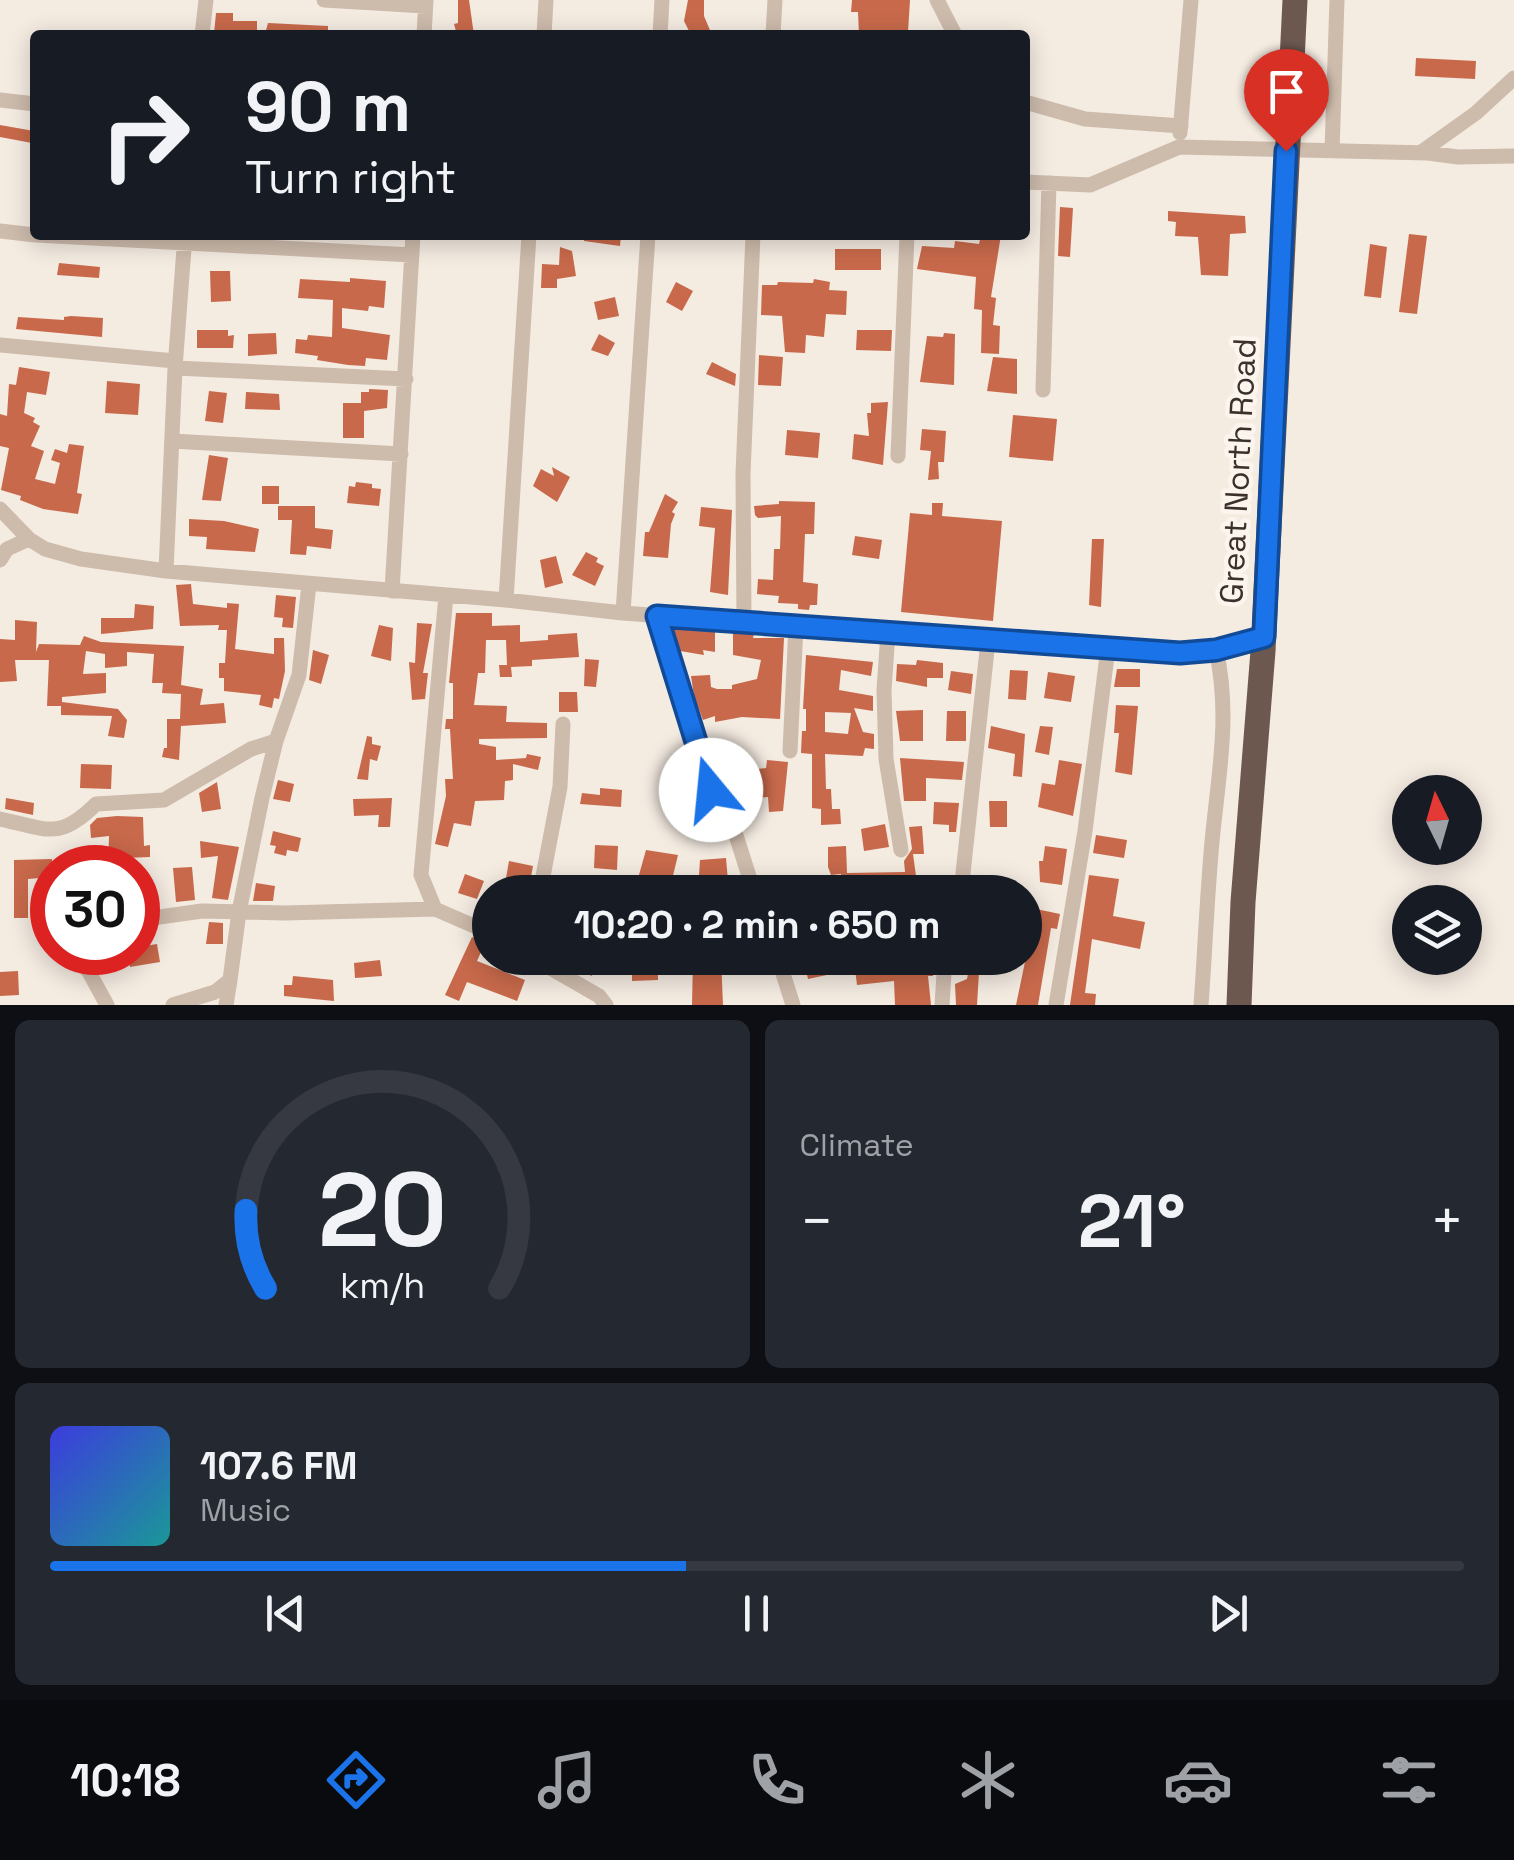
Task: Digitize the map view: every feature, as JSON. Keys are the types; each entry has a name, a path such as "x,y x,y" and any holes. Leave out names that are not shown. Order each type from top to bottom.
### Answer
{"highway":[{"name":"Great North Road","path":"1239,1005 1264,637 1295,0"}],"street":[{"path":"203,30 206,0"},
{"path":"324,0 425,3 424,30"},
{"path":"544,30 546,0"},
{"path":"660,30 662,0"},
{"path":"772,30 775,0"},
{"path":"936,0 951,30"},
{"path":"1179,147 1190,0"},
{"path":"1332,151 1337,0"},
{"path":"1420,153 1476,113 1514,78"},
{"path":"0,100 30,103"},
{"path":"1030,103 1085,118 1181,126"},
{"path":"1030,182 1090,185 1179,147 1514,156"},
{"path":"1043,390 1048,183"},
{"path":"0,230 30,234"},
{"path":"166,571 184,240 412,255"},
{"path":"392,591 413,240"},
{"path":"506,600 530,240"},
{"path":"624,614 648,240"},
{"path":"744,622 743,474 752,240"},
{"path":"898,456 907,240"},
{"path":"0,345 175,365 406,379"},
{"path":"172,441 401,454"},
{"path":"0,509 29,539 63,555 166,571 624,614 1180,653 1216,650 1264,637"},
{"path":"0,560 7,549 29,539"},
{"path":"226,1005 239,912 276,741 299,675 309,584"},
{"path":"435,909 421,875 446,595"},
{"path":"657,616 711,790 734,829 749,875"},
{"path":"790,750 796,626"},
{"path":"888,634 884,690 886,759 901,850"},
{"path":"964,875 988,641"},
{"path":"1056,1005 1085,831 1108,648"},
{"path":"1201,1005 1212,842 1223,757 1224,690 1216,650"},
{"path":"543,875 560,787 563,724"},
{"path":"0,818 59,831 78,822 96,804 156,803 172,797 252,748 276,741"},
{"path":"160,917 202,910 435,909 472,925"},
{"path":"91,975 107,1005"},
{"path":"562,975 606,1005"},
{"path":"783,975 793,1005"},
{"path":"942,1005 944,975"},
{"path":"173,1005 215,992 230,980"}],"building":[{"path":"458,0 469,0 473,30 456,30 454,24 458,23"},
{"path":"688,0 704,0 704,16 710,30 688,30 684,21"},
{"path":"852,0 910,0 908,30 859,30 858,12 851,12"},
{"path":"216,13 233,13 233,21 257,21 257,30 214,30"},
{"path":"268,23 328,26 328,30 266,30"},
{"path":"1416,58 1476,61 1475,79 1415,76"},
{"path":"0,125 30,130 30,143 0,137"},
{"path":"1060,207 1073,208 1070,257 1058,256"},
{"path":"1168,211 1245,216 1246,233 1230,234 1228,276 1201,275 1198,237 1175,236 1176,222 1168,221"},
{"path":"1409,234 1427,236 1417,314 1399,312"},
{"path":"584,240 621,240 620,246"},
{"path":"980,240 1000,240 991,297 996,298 993,325 1000,326 999,354 981,353 982,310 974,309 976,277 917,269 922,246 954,248 955,241 979,244"},
{"path":"1370,244 1387,247 1381,298 1364,296"},
{"path":"560,247 572,251 576,276 557,279 557,288 541,288 542,264 559,265"},
{"path":"835,249 881,249 881,270 835,270"},
{"path":"59,263 100,267 99,278 57,275"},
{"path":"210,271 230,271 231,301 211,302"},
{"path":"350,278 386,281 384,308 342,308 342,328 390,335 387,360 366,358 365,366 348,365 295,353 296,339 307,340 308,335 332,337 333,300 298,298 300,279 350,282"},
{"path":"814,279 830,282 829,290 847,291 846,315 826,314 824,337 806,335 805,353 785,352 782,316 761,315 762,285 813,283"},
{"path":"676,282 693,291 682,311 666,302"},
{"path":"615,297 619,316 598,320 594,302"},
{"path":"71,316 103,318 102,337 16,329 18,317 64,320"},
{"path":"197,330 228,330 228,336 234,335 233,348 197,348"},
{"path":"857,330 892,330 891,351 856,350"},
{"path":"276,333 277,354 248,356 248,334"},
{"path":"944,333 955,334 954,385 920,382 927,336 943,337"},
{"path":"599,334 615,343 608,356 591,350"},
{"path":"759,355 783,357 781,386 758,385"},
{"path":"993,357 1017,359 1017,394 987,391"},
{"path":"712,362 736,374 735,386 706,374"},
{"path":"19,367 50,372 46,395 27,392 24,413 35,418 33,422 40,426 31,446 44,451 35,479 55,484 60,463 51,460 55,449 67,453 69,444 84,446 78,514 43,509 1,490 9,448 0,446 0,414 7,416 9,384 16,385"},
{"path":"107,381 140,384 138,415 105,413"},
{"path":"388,390 387,408 364,411 364,438 343,438 343,403 361,403 361,392"},
{"path":"209,391 227,393 223,423 205,421"},
{"path":"246,392 279,394 280,410 245,409"},
{"path":"888,402 883,465 852,459 854,434 869,436 867,413 871,413 871,403"},
{"path":"1013,415 1057,419 1053,461 1009,457"},
{"path":"922,429 946,431 944,462 938,462 939,479 928,480 931,451 920,450"},
{"path":"787,430 820,433 818,458 785,455"},
{"path":"209,455 228,458 221,501 202,500"},
{"path":"552,467 570,477 557,502 533,486 541,469 554,476"},
{"path":"356,482 381,489 379,506 347,503 349,486 355,487"},
{"path":"262,486 279,486 279,504 262,504"},
{"path":"665,494 678,502 672,512 675,514 668,558 643,556 645,532 649,532"},
{"path":"779,501 815,502 814,534 805,534 803,582 818,584 817,605 810,605 809,610 798,609 798,604 778,603 779,596 757,594 758,579 773,580 774,549 780,549 781,516 758,518 754,506"},
{"path":"932,503 943,503 942,516 1002,521 993,621 901,612 910,513 932,515"},
{"path":"278,506 315,506 315,528 333,530 331,549 307,546 306,555 290,554 292,520 278,520"},
{"path":"701,507 732,510 728,595 710,592 715,528 699,526"},
{"path":"189,519 259,529 255,552 206,549 207,537 189,536"},
{"path":"855,536 882,540 879,559 852,555"},
{"path":"1092,539 1104,539 1101,607 1089,605"},
{"path":"586,552 604,566 595,586 572,575"},
{"path":"556,556 563,583 545,588 540,560"},
{"path":"191,584 193,604 227,608 227,603 239,604 235,649 274,654 274,638 284,638 285,671 279,699 274,698 272,708 259,705 261,695 224,691 219,663 225,663 227,630 218,630 219,625 180,626 176,585"},
{"path":"276,595 296,597 293,628 282,627 283,618 274,617"},
{"path":"135,604 154,606 153,629 101,634 101,618 134,618"},
{"path":"456,613 492,613 492,626 520,625 520,642 577,633 579,657 532,660 532,666 511,667 512,677 500,677 499,665 507,665 506,640 486,640 485,673 478,673 474,705 507,706 506,722 547,723 547,738 479,739 479,744 496,747 496,760 526,758 527,754 541,757 538,770 513,764 513,780 505,781 504,800 475,801 471,826 454,823 448,847 435,844 446,796 445,779 453,779 450,729 445,729 446,719 453,719 453,683 449,683"},
{"path":"15,620 37,622 36,652 39,644 80,645 84,636 101,642 184,646 181,685 203,689 200,705 224,703 226,723 181,726 179,760 162,757 167,748 167,719 180,719 181,694 162,693 163,683 152,683 154,654 127,652 127,666 105,668 105,654 86,651 83,674 106,673 106,693 62,697 62,702 118,709 127,720 124,738 108,736 112,716 61,715 61,706 47,706 49,660 15,660 17,681 0,682 0,639 15,640"},
{"path":"417,623 432,624 423,673 428,673 425,699 412,700 409,662 415,663"},
{"path":"379,625 393,628 391,661 371,656"},
{"path":"673,628 715,631 715,652 703,650 704,655 680,651"},
{"path":"733,632 754,634 753,638 784,638 780,719 742,717 715,722 715,716 703,720 691,676 710,675 711,687 717,689 732,689 732,685 757,679 761,660 733,655"},
{"path":"313,650 329,655 321,684 309,680"},
{"path":"806,655 873,662 871,676 841,670 839,690 873,696 873,711 854,708 863,732 874,734 874,749 865,748 863,756 825,754 826,789 831,789 832,809 840,809 841,824 821,825 821,809 812,808 812,754 801,753 802,731 806,731","holes":["825,712 851,713 848,734 825,732"]},
{"path":"585,659 599,660 596,687 584,686"},
{"path":"917,660 943,663 943,678 927,678 927,687 896,681 897,664 916,665"},
{"path":"1117,669 1140,669 1140,687 1114,687"},
{"path":"1010,670 1028,671 1026,700 1008,699"},
{"path":"951,671 973,674 971,694 948,690"},
{"path":"1048,672 1075,676 1071,702 1044,698"},
{"path":"559,692 577,692 578,712 559,712"},
{"path":"1116,705 1138,706 1132,775 1115,772 1119,733 1114,733"},
{"path":"923,710 923,741 900,741 896,711"},
{"path":"947,711 966,711 966,741 946,741"},
{"path":"991,726 1025,734 1022,777 1013,776 1015,754 988,748"},
{"path":"1040,726 1053,727 1049,755 1035,752"},
{"path":"367,736 372,737 372,744 381,746 377,761 370,759 368,780 357,779"},
{"path":"900,758 964,762 962,780 926,778 926,801 904,801"},
{"path":"767,760 788,762 783,811 769,812 768,797 735,800 731,793 731,772 766,768"},
{"path":"1059,760 1082,764 1073,816 1038,807 1042,783 1055,785"},
{"path":"81,764 112,765 111,789 80,788"},
{"path":"278,780 294,784 290,802 273,799"},
{"path":"217,782 221,809 202,812 199,793"},
{"path":"600,788 622,790 621,807 580,804 582,793 600,795"},
{"path":"6,798 34,803 33,815 5,809"},
{"path":"392,798 390,827 378,827 379,815 354,816 353,799"},
{"path":"989,801 1007,801 1007,827 990,827"},
{"path":"934,802 959,803 956,832 949,832 949,825 933,824"},
{"path":"143,817 144,845 109,845 109,836 91,838 90,825 97,818"},
{"path":"885,824 889,847 864,851 861,829"},
{"path":"922,826 924,854 913,854 916,875 831,875 828,847 846,846 847,873 905,872 904,861 912,849 909,827"},
{"path":"273,831 301,838 298,852 287,850 286,856 274,853 276,846 270,845"},
{"path":"1096,835 1127,840 1124,858 1093,853"},
{"path":"200,841 239,847 228,900 212,898 218,856 201,858"},
{"path":"595,845 618,846 617,870 594,868"},
{"path":"1045,846 1067,849 1062,885 1042,882 1039,861 1043,861"},
{"path":"646,850 678,855 673,875 639,875"},
{"path":"726,858 728,875 699,875 700,860"},
{"path":"14,860 30,860 28,918 14,918"},
{"path":"509,861 533,866 531,875 507,875"},
{"path":"192,867 195,900 176,902 173,868"},
{"path":"465,874 472,877 472,897 458,893"},
{"path":"1089,875 1119,879 1113,916 1145,922 1140,949 1092,939 1085,993 1096,994 1095,1005 1070,1005"},
{"path":"256,883 275,886 273,901 253,901"},
{"path":"1042,910 1060,914 1057,929 1051,928 1038,1005 1016,1005 1022,975 1042,975"},
{"path":"209,922 223,923 223,944 206,944"},
{"path":"472,937 472,975 512,975 525,980 517,1001 467,982 459,1001 445,995"},
{"path":"380,960 382,976 355,978 354,963"},
{"path":"18,971 19,995 0,996 0,972"},
{"path":"632,975 658,975 658,980 632,981"},
{"path":"693,975 722,975 723,1005 692,1005"},
{"path":"856,975 933,975 928,976 931,1005 895,1005 894,981 857,985"},
{"path":"968,975 979,975 977,1005 956,1005 955,984"},
{"path":"293,976 333,980 334,1001 284,996 284,985 292,985"}],"route":[{"path":"711,790 657,616 1180,653 1216,650 1264,637 1286,151"}]}
